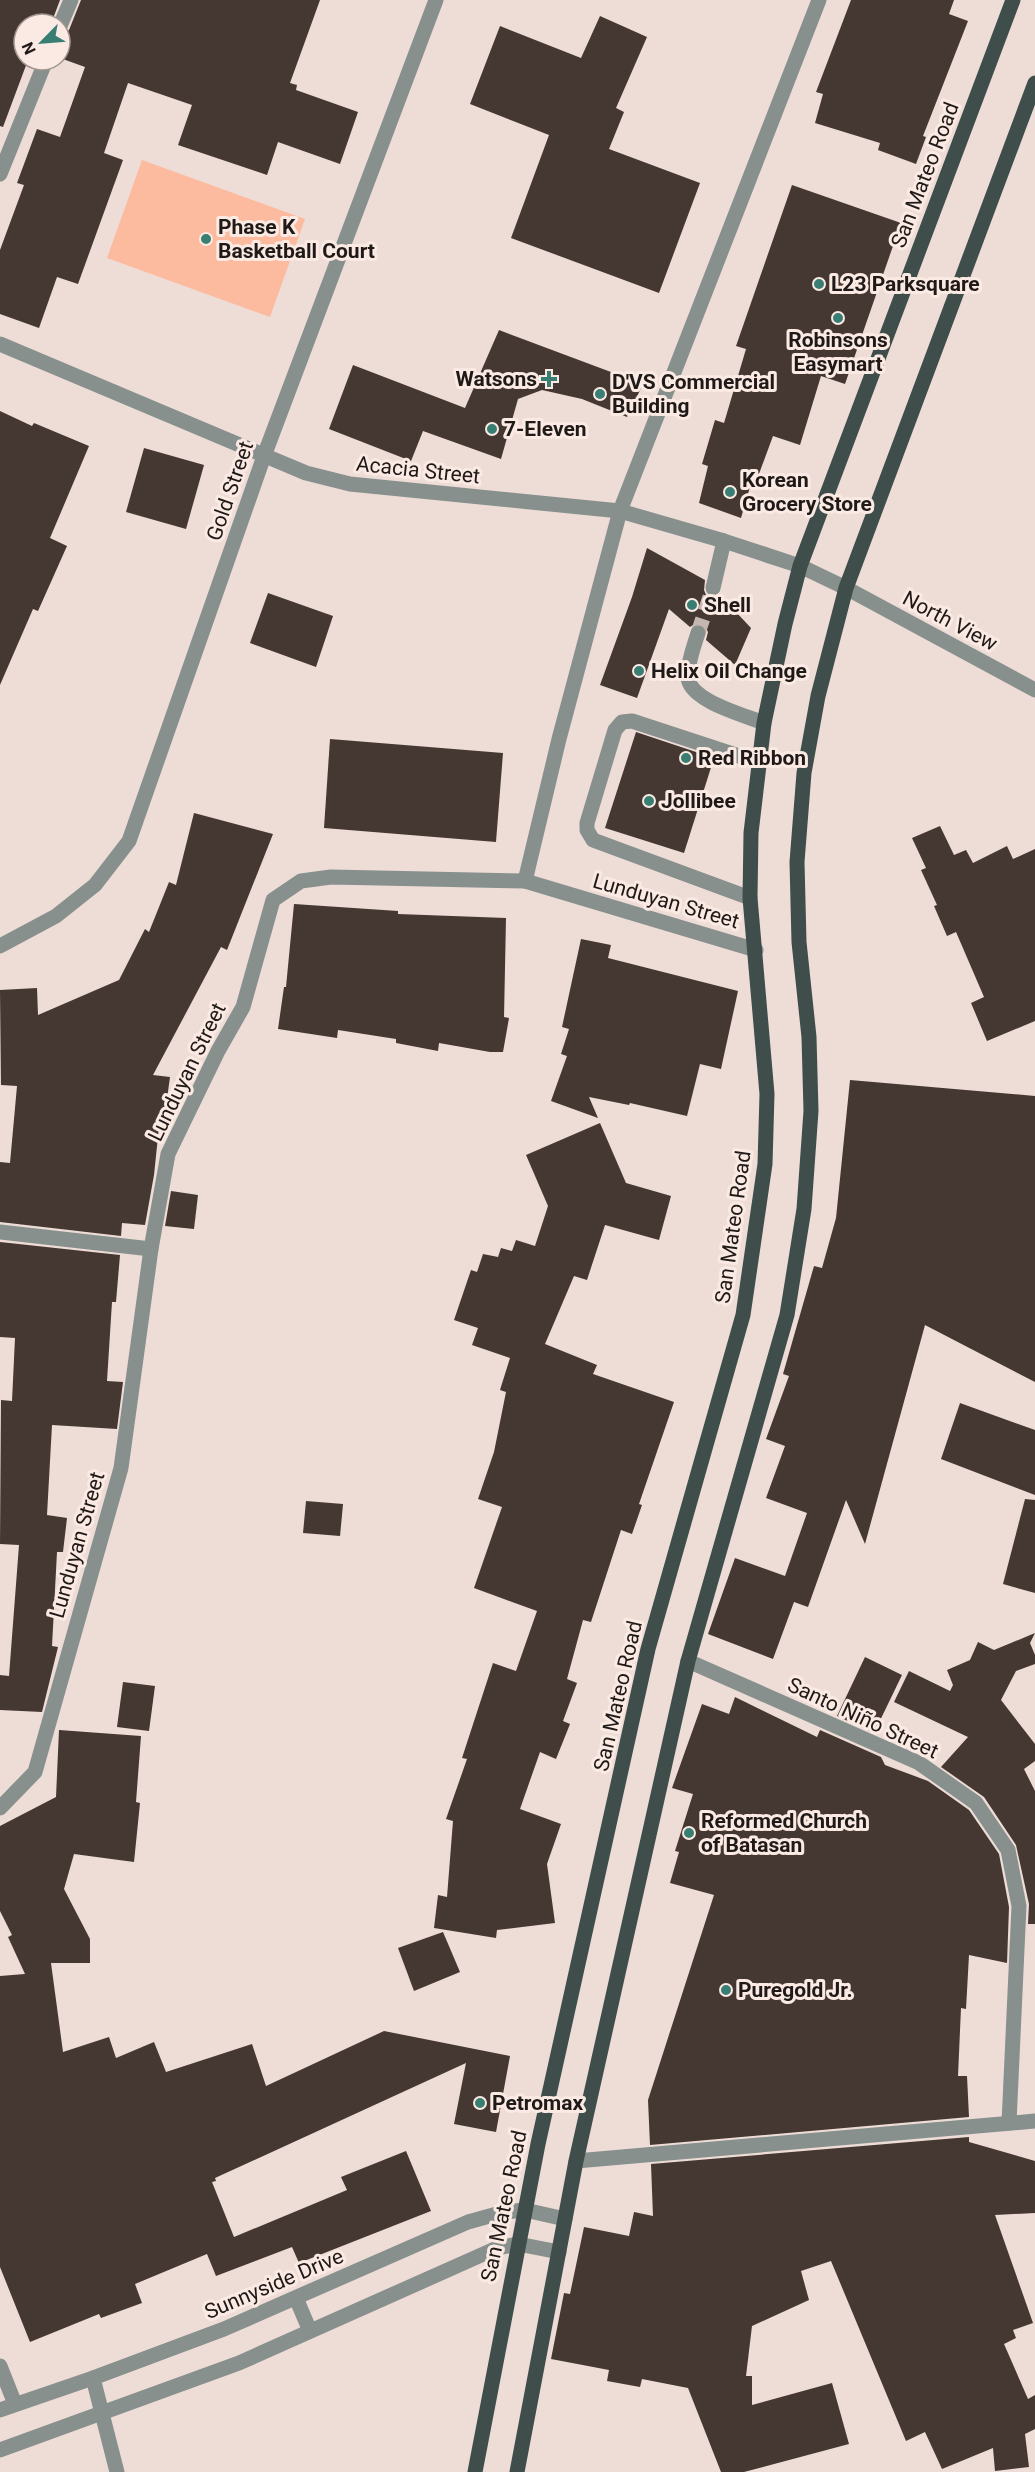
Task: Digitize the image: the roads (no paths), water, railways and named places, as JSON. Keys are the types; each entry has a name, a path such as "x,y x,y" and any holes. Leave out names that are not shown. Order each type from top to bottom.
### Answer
{"main road":[{"name":"San Mateo Road","path":"475,2472 525,2210 648,1649 743,1315 765,1164 767,1094 750,898 751,832 764,723 785,624 800,566 1013,0"},
{"path":"517,2472 576,2161 688,1661 787,1315 804,1209 811,1111 809,1037 799,942 797,861 804,773 819,696 846,588 1035,83"}],"street":[{"name":"Gold Street","path":"0,946 56,916 95,885 129,841 264,456 436,0"},
{"path":"525,881 559,739 620,511 819,0"},
{"path":"0,174 41,72"},
{"name":"Acacia Street","path":"0,344 306,472 350,484 620,511 800,566 846,588"},
{"path":"713,588 724,541"},
{"name":"North View","path":"846,588 1035,690"},
{"path":"698,633 687,676 691,689 701,697 764,723"},
{"path":"750,898 593,840 587,830 587,823 615,730 622,722 632,721 760,763"},
{"name":"Lunduyan Street","path":"0,1808 35,1772 57,1687 121,1468 150,1248 168,1154 218,1051 243,1007 273,900 301,881 331,877 525,881 756,950"},
{"path":"0,1232 150,1248"},
{"name":"Santo Niño Street","path":"688,1661 919,1763 976,1803 1008,1850 1019,1906 1009,2123"},
{"path":"576,2161 1035,2121"},
{"name":"Sunnyside Drive","path":"0,2410 224,2329 468,2222 504,2212 525,2210 565,2219"},
{"path":"0,2450 239,2363 479,2254 518,2244 559,2252"},
{"path":"296,2298 310,2331"},
{"path":"0,2366 15,2404"},
{"path":"93,2378 117,2472"}],"tunnel":[{"path":"698,633 713,588"}],"place":[{"name":"Phase K Basketball Court","path":"206,239"},
{"name":"L23 Parksquare","path":"819,284"},
{"name":"Robinsons Easymart","path":"838,318"},
{"name":"Watsons","path":"549,379"},
{"name":"D'VS Commercial Building","path":"600,394"},
{"name":"7-Eleven","path":"492,429"},
{"name":"Korean Grocery Store","path":"730,492"},
{"name":"Shell","path":"692,605"},
{"name":"Helix Oil Change","path":"639,671"},
{"name":"Red Ribbon","path":"686,758"},
{"name":"Jollibee","path":"649,801"},
{"name":"Reformed Church of Batasan","path":"689,1833"},
{"name":"Puregold Jr.","path":"726,1990"},
{"name":"Petromax","path":"480,2103"}]}
